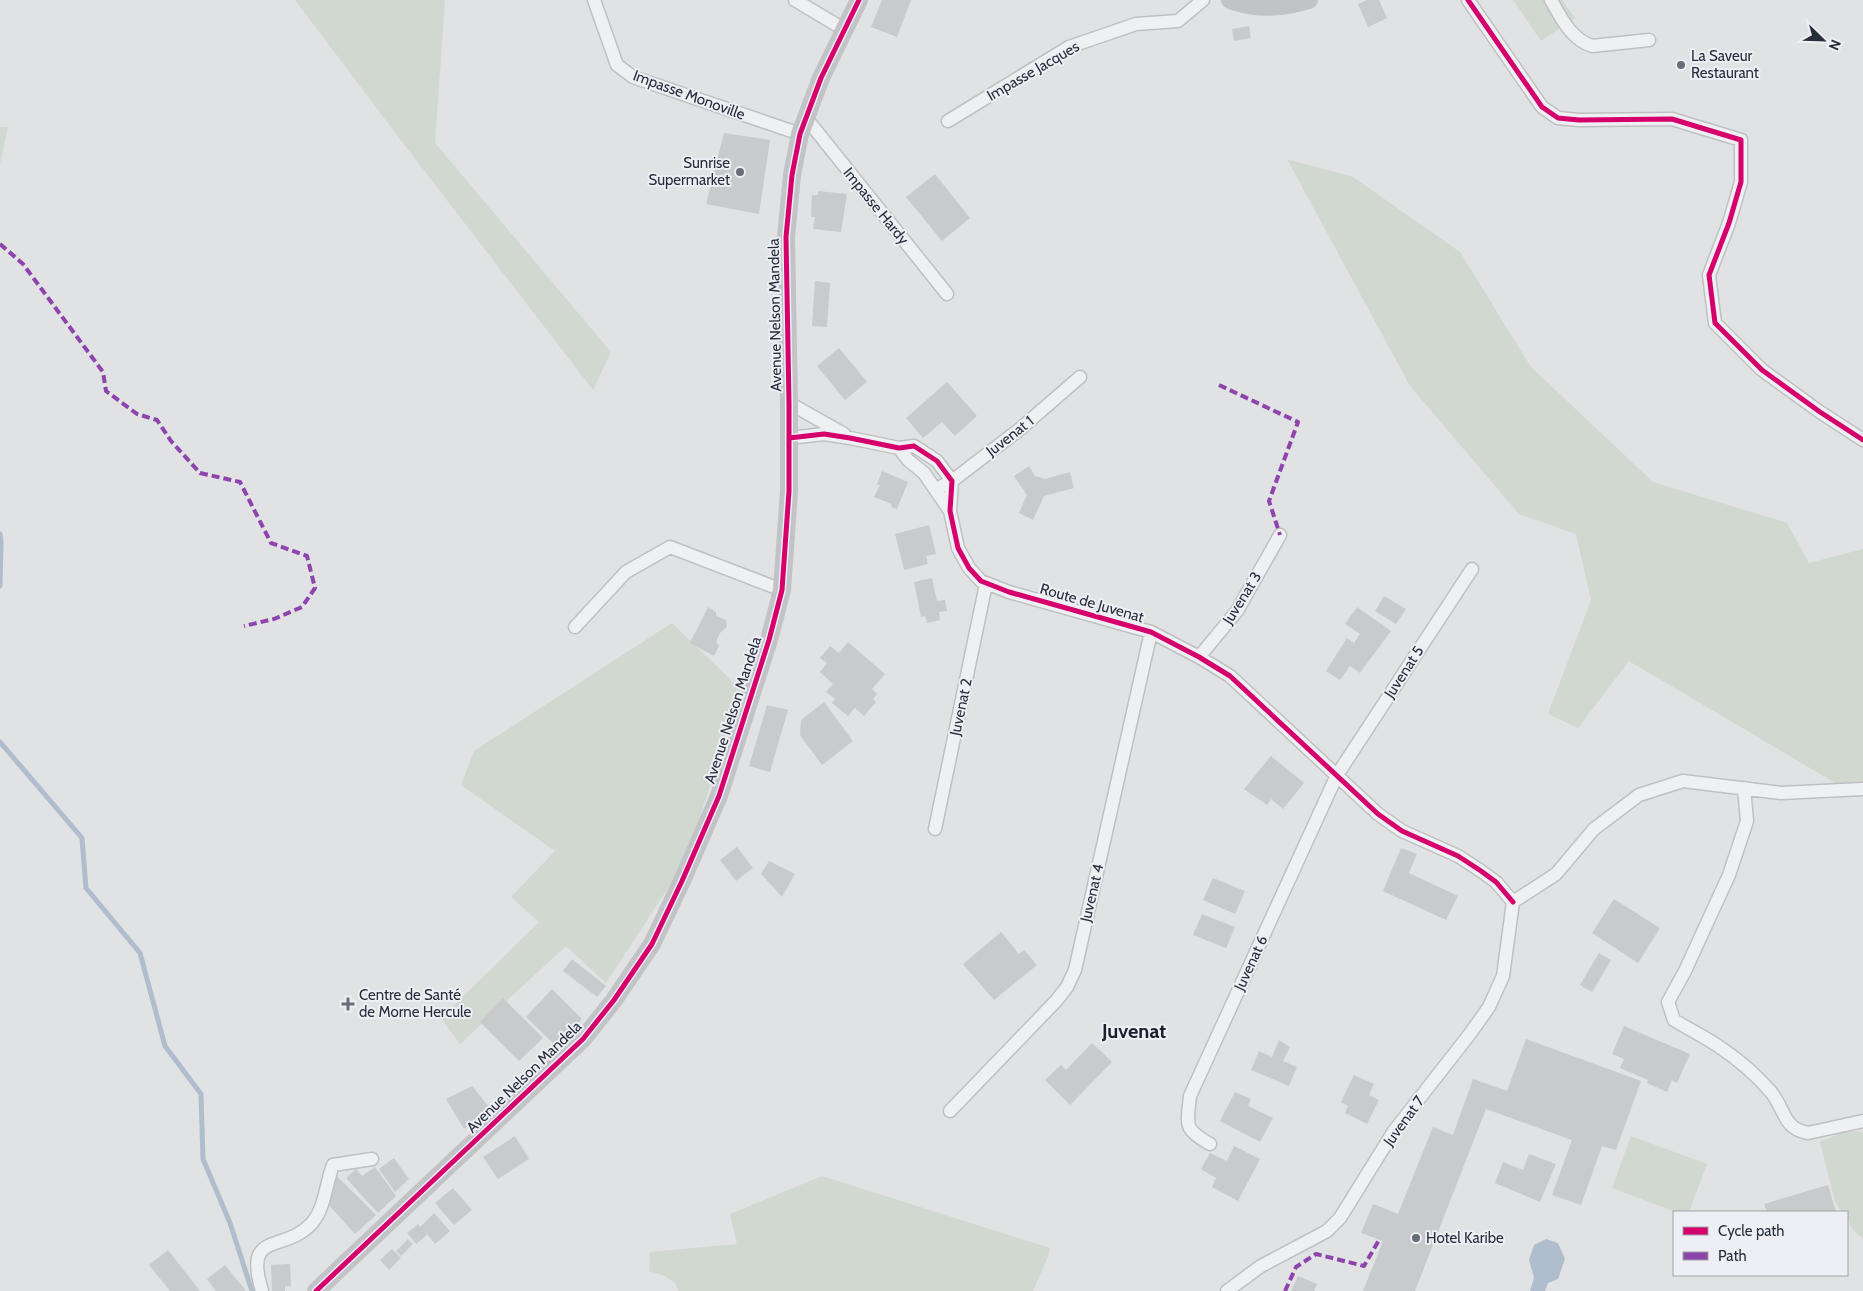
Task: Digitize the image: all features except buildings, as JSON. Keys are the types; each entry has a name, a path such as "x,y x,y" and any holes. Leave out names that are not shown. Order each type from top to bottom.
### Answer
{"street":[{"name":"Impasse Monoville","path":"594,0 617,65 633,77 803,126"},
{"path":"795,0 845,30"},
{"name":"Avenue Nelson Mandela","path":"316,1291 583,1039 614,1000 652,944 719,796 769,640 782,590 789,491 786,237 792,175 803,126 821,78 860,0"},
{"name":"Impasse Jacques","path":"948,121 1068,47 1136,24 1178,21 1203,0"},
{"path":"1230,0 1271,8 1293,5 1309,0"},
{"path":"1468,0 1542,107 1558,118 1613,120 1672,119 1741,140 1741,182 1729,223 1709,275 1714,323 1762,370 1863,440"},
{"path":"1551,0 1574,37 1583,43 1592,46 1649,40"},
{"name":"Impasse Hardy","path":"803,126 947,294"},
{"name":"Juvenat 1","path":"936,489 952,480 1020,429 1080,377"},
{"path":"789,403 850,438"},
{"path":"789,438 824,434 899,448 914,446 937,460 952,480"},
{"name":"Route de Juvenat","path":"899,448 908,460 924,473 950,510"},
{"name":"Route de Juvenat","path":"952,480 950,510 958,548 968,568 986,584 1151,632 1199,657 1230,676 1378,814 1402,831 1458,856 1496,882 1513,902"},
{"name":"Juvenat 3","path":"1199,657 1237,611 1280,535"},
{"path":"575,627 626,572 670,547 782,590"},
{"name":"Juvenat 5","path":"1337,775 1472,569"},
{"name":"Juvenat 2","path":"935,829 986,584"},
{"name":"Juvenat 4","path":"950,1111 1068,987 1075,970 1151,632"},
{"name":"Juvenat 6","path":"1210,1144 1193,1135 1187,1123 1190,1096 1337,775"},
{"path":"1513,902 1556,874 1594,829 1639,795 1683,780 1781,793 1863,789"},
{"path":"1744,788 1747,821 1729,875 1685,971 1668,1002 1674,1020 1721,1048 1750,1072 1772,1093 1791,1127 1799,1132 1808,1133 1863,1121"},
{"name":"Juvenat 7","path":"1227,1291 1261,1266 1327,1232 1340,1218 1394,1131 1470,1035 1489,1006 1503,976 1513,902"},
{"path":"262,1291 256,1264 261,1250 267,1246 296,1237 313,1222 320,1209 334,1165 372,1159"}],"shaded area":[{"path":"295,0 445,0 435,143 611,352 593,390 403,143"},
{"path":"1513,0 1562,0 1575,18 1541,41"},
{"path":"0,127 8,127 0,164"},
{"path":"1287,159 1353,177 1460,252 1531,367 1653,482 1787,523 1809,563 1863,549 1863,788 1849,791 1629,661 1578,728 1548,714 1591,600 1576,534 1519,514 1410,386"},
{"path":"672,623 733,682 748,677 683,865 606,983 566,946 460,1044 441,1018 539,922 511,897 555,851 461,785 474,751"},
{"path":"1848,1130 1863,1132 1863,1239 1857,1234 1848,1220 1848,1211 1841,1211 1835,1202 1820,1142"},
{"path":"1631,1136 1707,1164 1689,1211 1673,1211 1612,1188"},
{"path":"822,1176 1050,1248 1033,1291 678,1291 676,1284 665,1276 649,1271 650,1252 737,1244 730,1214"}],"water":[{"path":"1546,1239 1558,1243 1565,1259 1558,1279 1548,1283 1545,1291 1530,1291 1534,1278 1529,1260 1534,1245"}],"waterway":[{"path":"0,534 0,586"},
{"path":"0,742 82,838 86,888 140,953 165,1046 201,1094 203,1159 230,1223 252,1291"}],"marked path":[{"path":"0,244 23,264 103,372 106,391 137,414 157,420 171,441 200,473 240,482 271,543 307,556 315,588 302,607 274,619 244,626"},
{"path":"1219,385 1298,422 1269,501 1280,535"},
{"path":"1285,1291 1296,1267 1316,1254 1364,1266 1379,1240"}],"cycle path":[{"path":"316,1291 583,1039 614,1000 652,944 719,796 769,640 782,590 789,491 786,237 792,175 800,134 821,78 859,0"},
{"path":"1468,0 1542,107 1558,118 1579,120 1672,119 1741,140 1741,182 1729,223 1709,275 1715,323 1762,370 1863,440"},
{"path":"789,438 824,434 899,448 914,446 937,461 952,481 950,511 958,548 969,568 981,581 1009,592 1151,632 1199,657 1230,676 1378,814 1402,831 1458,856 1496,882 1513,902"}],"place":[{"name":"La Saveur Restaurant","path":"1681,65"},
{"name":"Sunrise Supermarket","path":"740,172"},
{"name":"Centre de Santé de Morne Hercule","path":"348,1004"},
{"name":"Hotel Karibe","path":"1416,1238"}],"district":[{"name":"Juvenat","path":"1134,1031"}]}
